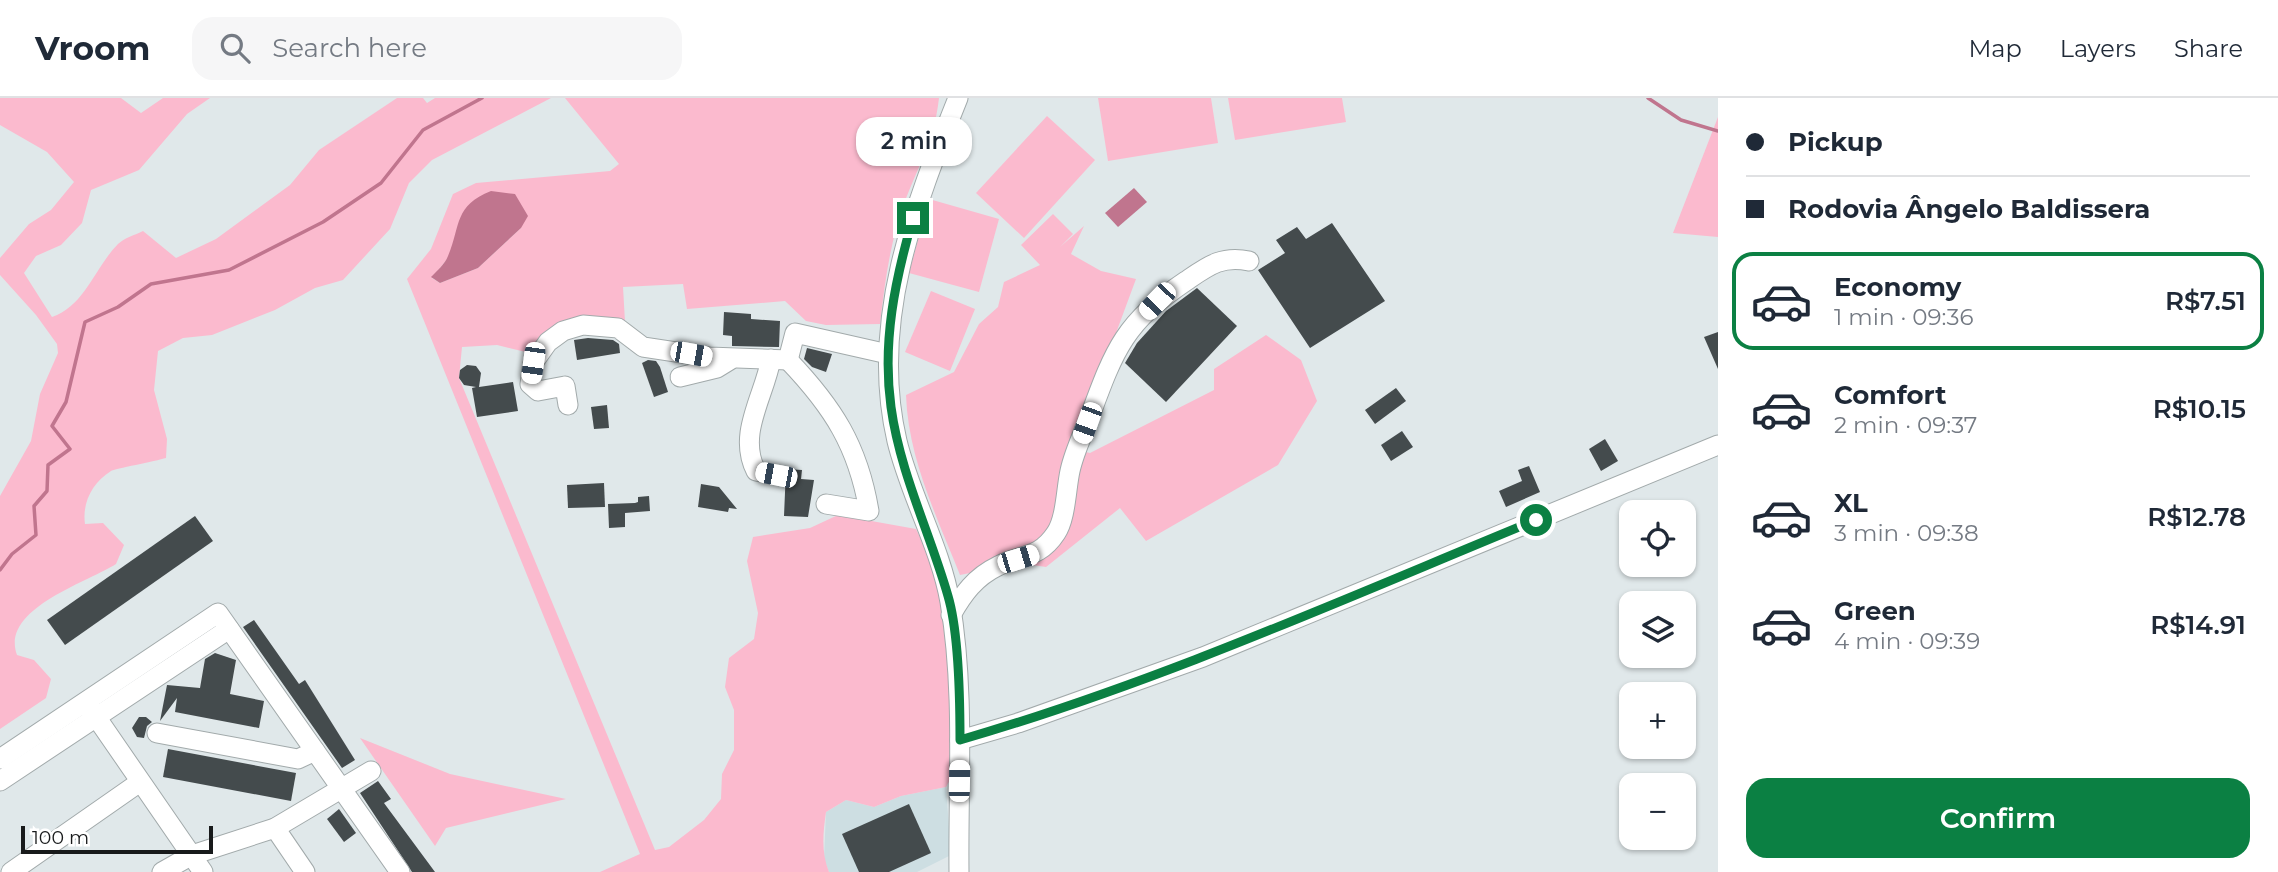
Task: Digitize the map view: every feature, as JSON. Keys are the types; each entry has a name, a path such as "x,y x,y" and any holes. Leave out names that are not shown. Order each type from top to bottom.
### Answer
{"street":[{"path":"958,98 913,218 889,319 888,354 891,406 897,440 949,600 959,690 959,872"},
{"path":"951,615 962,594 976,580 999,565 1038,553 1058,531 1071,468 1112,356 1131,328 1157,301 1219,259 1249,261"},
{"path":"568,405 565,386 538,391 530,384 533,363 548,342 563,331 583,325 618,328 643,347 709,357 780,359 821,394 839,423 863,474 869,512 826,504"},
{"path":"776,475 756,471 749,457 747,435 766,383 794,333 888,354"},
{"path":"680,377 717,368 733,358"},
{"path":"960,740 1018,723 1203,657 1718,446"},
{"path":"0,759 91,709 224,621 400,872"},
{"path":"0,781 91,709"},
{"path":"91,709 203,872"},
{"path":"157,733 298,759 315,751"},
{"path":"163,872 192,855 275,828 371,771"},
{"path":"11,872 140,782"},
{"path":"275,828 305,872"}],"shaded area":[{"path":"0,98 121,98 141,113 163,98 210,98 187,114 139,170 91,190 82,223 61,245 36,256 24,273 52,317 73,304 110,253 123,240 143,231 176,258 216,239 290,185 319,150 397,98 423,98 427,103 435,98 551,98 432,160 409,183 390,229 343,280 315,288 275,310 212,335 183,338 158,351 154,390 167,439 166,458 111,471 98,481 90,494 85,509 85,524 103,523 124,545 116,564 49,599 21,624 15,639 17,655 34,660 51,679 46,698 0,729 0,496 31,441 40,394 58,353 57,344 36,315 0,275 0,258 29,224 51,210 74,182 47,152 0,125"},
{"path":"565,98 939,98 930,139 895,231 880,324 826,325 806,321 785,301 687,309 683,284 623,287 625,322 583,319 530,353 497,345 462,347 459,378 655,850 669,847 704,820 721,799 722,774 734,750 734,710 725,687 729,658 754,639 758,613 747,561 753,537 810,528 838,515 916,529 929,558 944,619 951,683 951,778 946,787 901,796 874,807 846,800 826,812 824,850 829,872 600,872 640,854 407,279 431,249 453,194 476,183 610,171 619,164","holes":["521,228 478,268 440,283 432,278 448,258"]},
{"path":"1098,98 1211,98 1218,143 1108,161"},
{"path":"1228,98 1342,98 1346,122 1235,140"},
{"path":"1047,116 1095,160 1024,238 976,193"},
{"path":"1718,117 1718,237 1673,233"},
{"path":"1134,188 1147,202 1118,227 1105,213"},
{"path":"491,191 515,194 528,216 521,228 478,268 440,283 431,277 447,259 460,217 471,203"},
{"path":"929,199 999,219 979,292 909,273"},
{"path":"1053,214 1073,234 1060,247 1084,226 1071,254 1101,271 1136,279 1073,449 1090,453 1214,390 1214,369 1266,335 1301,360 1317,401 1278,465 1146,541 1120,508 1046,567 1019,563 960,575 918,464 912,442 906,395 954,372 979,324 998,307 1004,282 1040,265 1021,245"},
{"path":"931,291 975,309 950,371 905,352"},
{"path":"360,738 450,774 566,799 446,828 435,846"},
{"path":"946,787 951,855 917,872 829,872 824,859 826,812 846,800 874,807 901,796"}],"building":[{"path":"1332,223 1385,301 1310,348 1258,270 1285,253 1276,240 1297,227 1306,239"},
{"path":"1197,288 1237,326 1166,402 1125,363 1137,343 1166,311"},
{"path":"724,312 751,314 751,319 780,321 779,347 732,346 732,336 723,335"},
{"path":"1718,332 1718,369 1704,337"},
{"path":"574,340 613,340 619,344 620,353 577,360"},
{"path":"807,348 832,354 826,372 812,367 804,359"},
{"path":"648,360 656,361 660,367 668,392 654,397 642,363"},
{"path":"467,365 476,366 481,373 479,387 513,382 518,411 477,417 472,388 476,387 464,385 459,378 460,370"},
{"path":"1396,388 1406,401 1375,424 1365,410"},
{"path":"607,405 609,428 594,429 591,407"},
{"path":"1402,431 1413,447 1391,461 1381,445"},
{"path":"1605,439 1618,461 1601,471 1589,449"},
{"path":"1529,466 1540,492 1506,507 1499,491 1522,481 1518,470"},
{"path":"786,469 802,470 801,479 814,480 808,517 784,516"},
{"path":"604,483 605,507 568,508 567,485"},
{"path":"701,484 719,487 737,509 729,508 728,512 698,507"},
{"path":"649,496 650,511 625,513 625,527 609,528 608,504 635,503 638,502 638,497"},
{"path":"195,516 213,541 65,645 47,620"},
{"path":"254,620 299,684 305,680 355,760 342,768 243,627"},
{"path":"215,653 236,660 230,694 264,701 259,728 175,712 177,698 160,721 167,685 200,688 205,659"},
{"path":"139,717 146,717 152,722 147,726 144,738 137,737 132,728"},
{"path":"168,749 296,773 291,801 163,777"},
{"path":"378,781 391,799 384,803 435,872 412,872 360,793"},
{"path":"909,804 931,853 889,872 859,872 842,834"},
{"path":"339,809 356,833 344,842 327,819"}],"waterway":[{"path":"0,570 12,554 36,535 34,506 47,491 48,465 70,449 52,426 66,402 85,322 118,307 151,284 229,270 323,222 381,183 423,130 482,98"},
{"path":"1648,98 1681,120 1718,131"}],"route":[{"path":"913,218 898,272 889,319 891,406 911,490 949,600 959,690 960,740 1018,723 1203,657 1536,520"}]}
